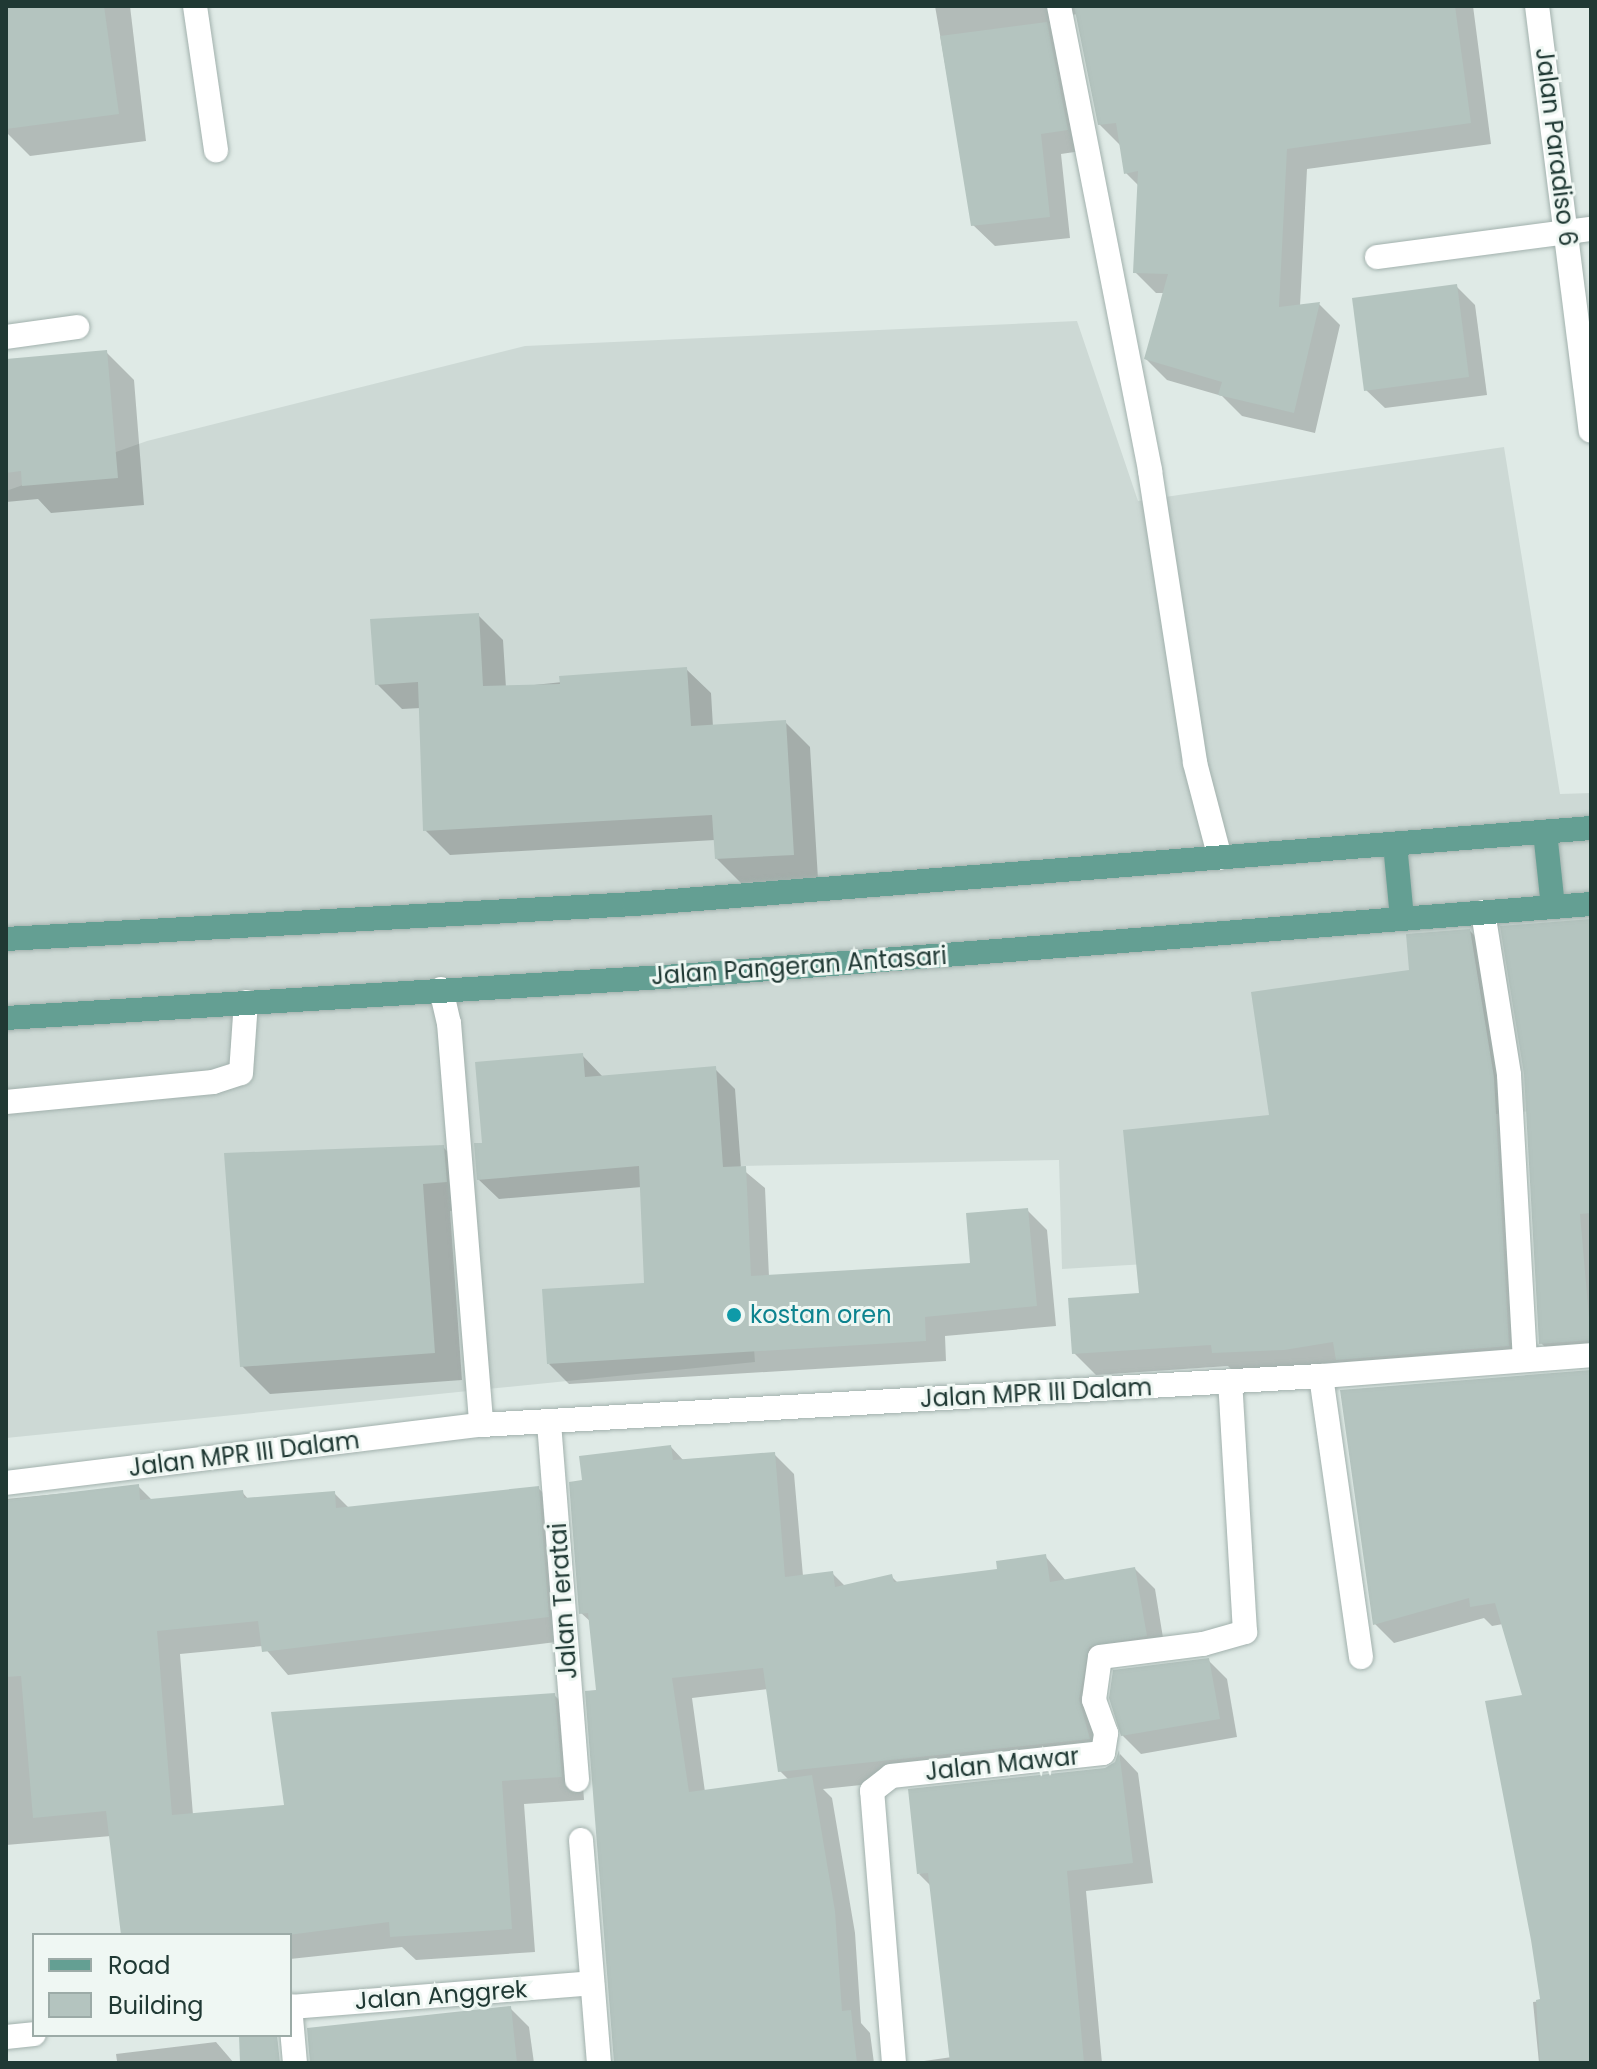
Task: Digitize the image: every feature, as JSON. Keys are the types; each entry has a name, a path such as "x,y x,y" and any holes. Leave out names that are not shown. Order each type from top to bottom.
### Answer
{"main road":[{"path":"6,939 634,904 1591,828"},
{"path":"1545,832 1553,907"},
{"path":"1395,844 1402,918"},
{"name":"Jalan Pangeran Antasari","path":"6,1018 680,976 1591,904"}],"street":[{"path":"195,6 216,150"},
{"path":"1059,6 1150,471 1195,763 1220,858"},
{"name":"Jalan Paradiso 6","path":"1537,6 1579,231 1591,431"},
{"path":"1377,257 1579,231"},
{"path":"6,337 77,327"},
{"path":"1483,912 1509,1075 1525,1359"},
{"path":"441,989 449,1023 481,1425"},
{"path":"6,1102 213,1082 241,1073 246,1002"},
{"name":"Jalan MPR III Dalam","path":"6,1483 481,1425 1230,1382 1591,1355"},
{"path":"1321,1376 1361,1657"},
{"name":"Jalan Mawar","path":"894,2063 872,1791 891,1776 1103,1753 1106,1733 1094,1700 1100,1657 1219,1641 1245,1632 1230,1382"},
{"name":"Jalan Teratai","path":"549,1423 577,1780"},
{"path":"581,1840 599,2063"},
{"name":"Jalan Anggrek","path":"292,2006 592,1983"},
{"path":"292,2029 295,2063"},
{"path":"6,2037 32,2034"}],"shaded area":[{"path":"1077,321 1138,501 1504,447 1560,794 1591,793 1591,1106 1306,1130 1316,1254 1062,1269 1059,1160 740,1166 755,1362 6,1438 6,491 147,441 525,346"}],"building":[{"path":"6,6 104,6 119,114 6,129"},
{"path":"1074,6 1455,6 1471,123 1287,149 1279,307 1320,302 1294,413 1218,395 1222,382 1144,359 1168,274 1133,273 1138,171 1124,174 1116,123 1098,125"},
{"path":"1047,22 1068,130 1041,134 1050,217 971,226 940,36"},
{"path":"1457,284 1469,377 1364,391 1352,298"},
{"path":"107,350 118,478 22,486 21,471 6,473 6,359"},
{"path":"479,613 483,686 560,684 559,676 687,667 691,726 786,720 794,855 715,859 712,815 423,831 418,682 375,685 370,619"},
{"path":"1591,919 1591,1213 1580,1214 1591,1340 1539,1344 1524,1074 1500,926"},
{"path":"1470,929 1494,1077 1509,1346 1336,1360 1333,1342 1284,1350 1212,1353 1211,1345 1072,1354 1068,1298 1139,1293 1123,1130 1269,1115 1251,992 1409,970 1406,934"},
{"path":"583,1053 585,1077 716,1066 723,1167 746,1166 751,1276 970,1263 966,1213 1028,1208 1037,1306 925,1317 926,1341 547,1364 542,1289 644,1283 639,1166 477,1180 474,1143 482,1143 475,1062"},
{"path":"444,1145 447,1182 423,1184 435,1353 240,1367 224,1153"},
{"path":"1591,1370 1591,2063 1540,2063 1536,2000 1540,1999 1485,1701 1522,1695 1495,1603 1470,1607 1469,1598 1373,1625 1340,1390"},
{"path":"671,1445 673,1460 775,1452 785,1577 833,1571 835,1587 892,1574 894,1582 997,1569 996,1561 1046,1554 1050,1582 1135,1567 1147,1636 1089,1647 1079,1699 1090,1739 778,1772 763,1668 672,1678 689,1792 812,1775 835,1911 842,2011 851,2010 857,2063 614,2063 585,1691 596,1690 588,1613 579,1614 569,1482 582,1480 579,1456"},
{"path":"139,1484 140,1500 243,1490 244,1498 335,1491 336,1508 539,1486 549,1617 262,1652 258,1621 157,1631 172,1815 284,1805 271,1712 555,1693 562,1777 502,1781 512,1929 390,1937 389,1922 292,1934 121,1933 106,1811 33,1818 21,1676 6,1677 6,1500"},
{"path":"1209,1658 1220,1719 1121,1736 1109,1698 1113,1670"},
{"path":"1119,1750 1133,1863 1067,1871 1084,2063 950,2063 928,1873 917,1874 908,1789 1105,1768 1115,1762"},
{"path":"511,2006 517,2063 310,2063 307,2028"},
{"path":"239,2037 277,2037 280,2063 240,2063"}],"place":[{"name":"kostan oren","path":"734,1315"}]}
